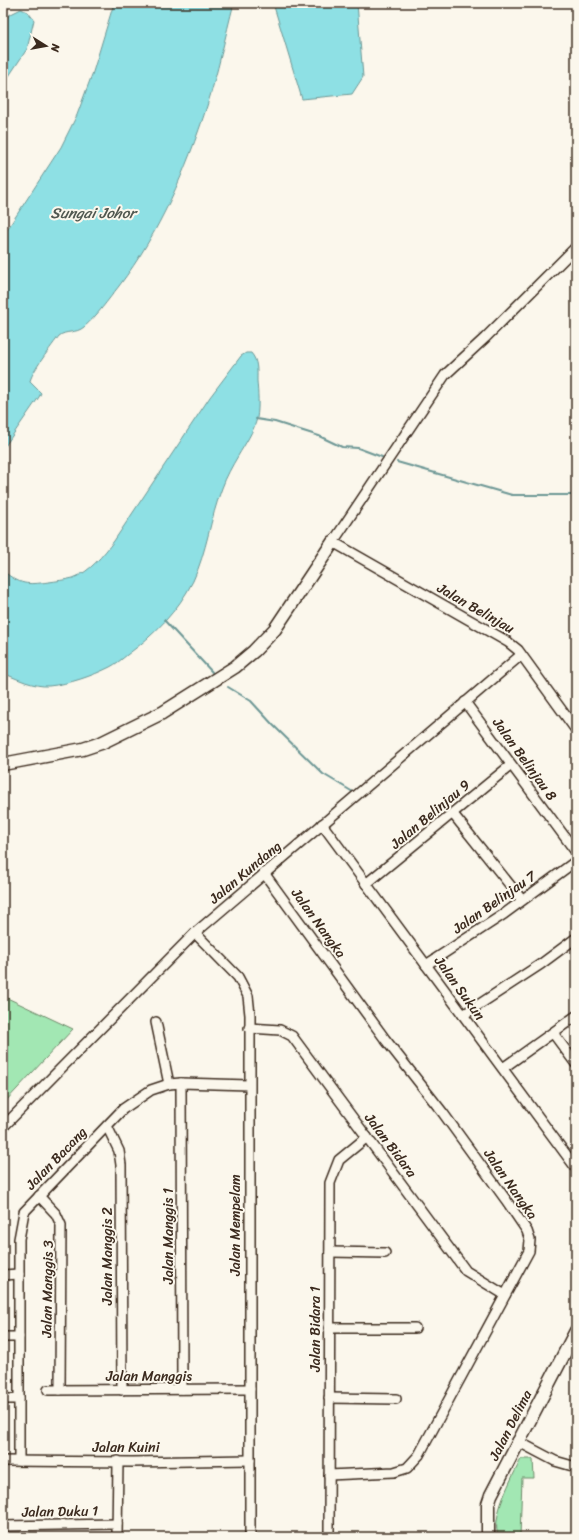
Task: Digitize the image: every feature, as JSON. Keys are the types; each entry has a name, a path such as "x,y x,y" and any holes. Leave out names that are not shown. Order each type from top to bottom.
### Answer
{"street":[{"path":"3,764 82,749 101,743 162,713 235,667 254,651 275,629 444,375 485,338 576,247"},
{"name":"Jalan Belinjau","path":"333,542 508,642 521,655 576,730"},
{"name":"Jalan Kundang","path":"3,1127 195,933 521,655"},
{"name":"Jalan Belinjau 8","path":"465,702 576,852"},
{"name":"Jalan Belinjau 9","path":"366,884 453,814 511,764"},
{"path":"453,814 522,900"},
{"name":"Jalan Sukun","path":"322,824 576,1168"},
{"name":"Jalan Belinjau 7","path":"426,965 522,900 576,861"},
{"name":"Jalan Nangka","path":"264,873 385,1039 443,1113 527,1231 530,1240 529,1251 419,1455 407,1468 394,1472 329,1475"},
{"name":"Jalan Mempelam","path":"195,933 238,977 248,996 250,1537"},
{"path":"463,1015 541,964 576,938"},
{"path":"502,1068 576,1016"},
{"path":"156,1022 169,1084"},
{"name":"Jalan Bidara","path":"249,1028 280,1030 292,1036 466,1271 505,1295"},
{"path":"553,1033 576,1064"},
{"name":"Jalan Bacang","path":"19,1461 19,1239 24,1212 123,1109 151,1090 169,1084 181,1083 249,1085"},
{"name":"Jalan Manggis 1","path":"181,1083 182,1389"},
{"name":"Jalan Manggis 2","path":"107,1126 119,1151 121,1165 122,1390"},
{"name":"Jalan Bidara 1","path":"329,1537 330,1183 339,1160 367,1137"},
{"name":"Jalan Manggis 3","path":"39,1196 56,1214 61,1225 60,1390"},
{"path":"330,1252 385,1253"},
{"path":"3,1274 19,1274"},
{"path":"329,1328 415,1328"},
{"name":"Jalan Delima","path":"488,1537 488,1504 491,1495 517,1441 576,1331"},
{"path":"3,1336 19,1337"},
{"name":"Jalan Manggis","path":"48,1390 250,1389"},
{"path":"329,1398 396,1399"},
{"path":"3,1399 19,1399"},
{"path":"517,1441 556,1461 576,1466"},
{"name":"Jalan Kuini","path":"3,1461 250,1460"},
{"path":"117,1537 118,1461"},
{"name":"Jalan Duku 1","path":"3,1526 117,1524"}],"green space":[{"path":"3,996 73,1029 3,1104"},
{"path":"521,1459 533,1459 534,1478 522,1478 520,1537 499,1537 497,1520 499,1509"}],"water":[{"name":"Sungai Johor","path":"114,3 234,3 215,80 199,130 181,177 159,222 134,265 98,313 81,329 59,336 42,359 30,382 41,393 3,449 3,236 61,147 77,115 93,72"},
{"path":"273,3 357,3 363,77 352,94 302,99"},
{"path":"21,9 28,12 34,20 27,49 3,85 3,23 9,15"},
{"path":"246,353 251,353 257,366 258,409 256,423 252,433 231,468 224,484 214,511 198,570 187,592 173,612 156,631 121,660 110,667 88,676 64,683 43,686 26,682 3,673 3,571 19,581 35,584 73,578 91,567 114,541 210,397 241,356"}],"waterway":[{"path":"256,419 275,422 319,436 342,447 358,448 382,457"},
{"path":"397,462 512,495 576,495"},
{"path":"164,620 212,672"},
{"path":"228,687 251,701 323,774 353,792"}]}
